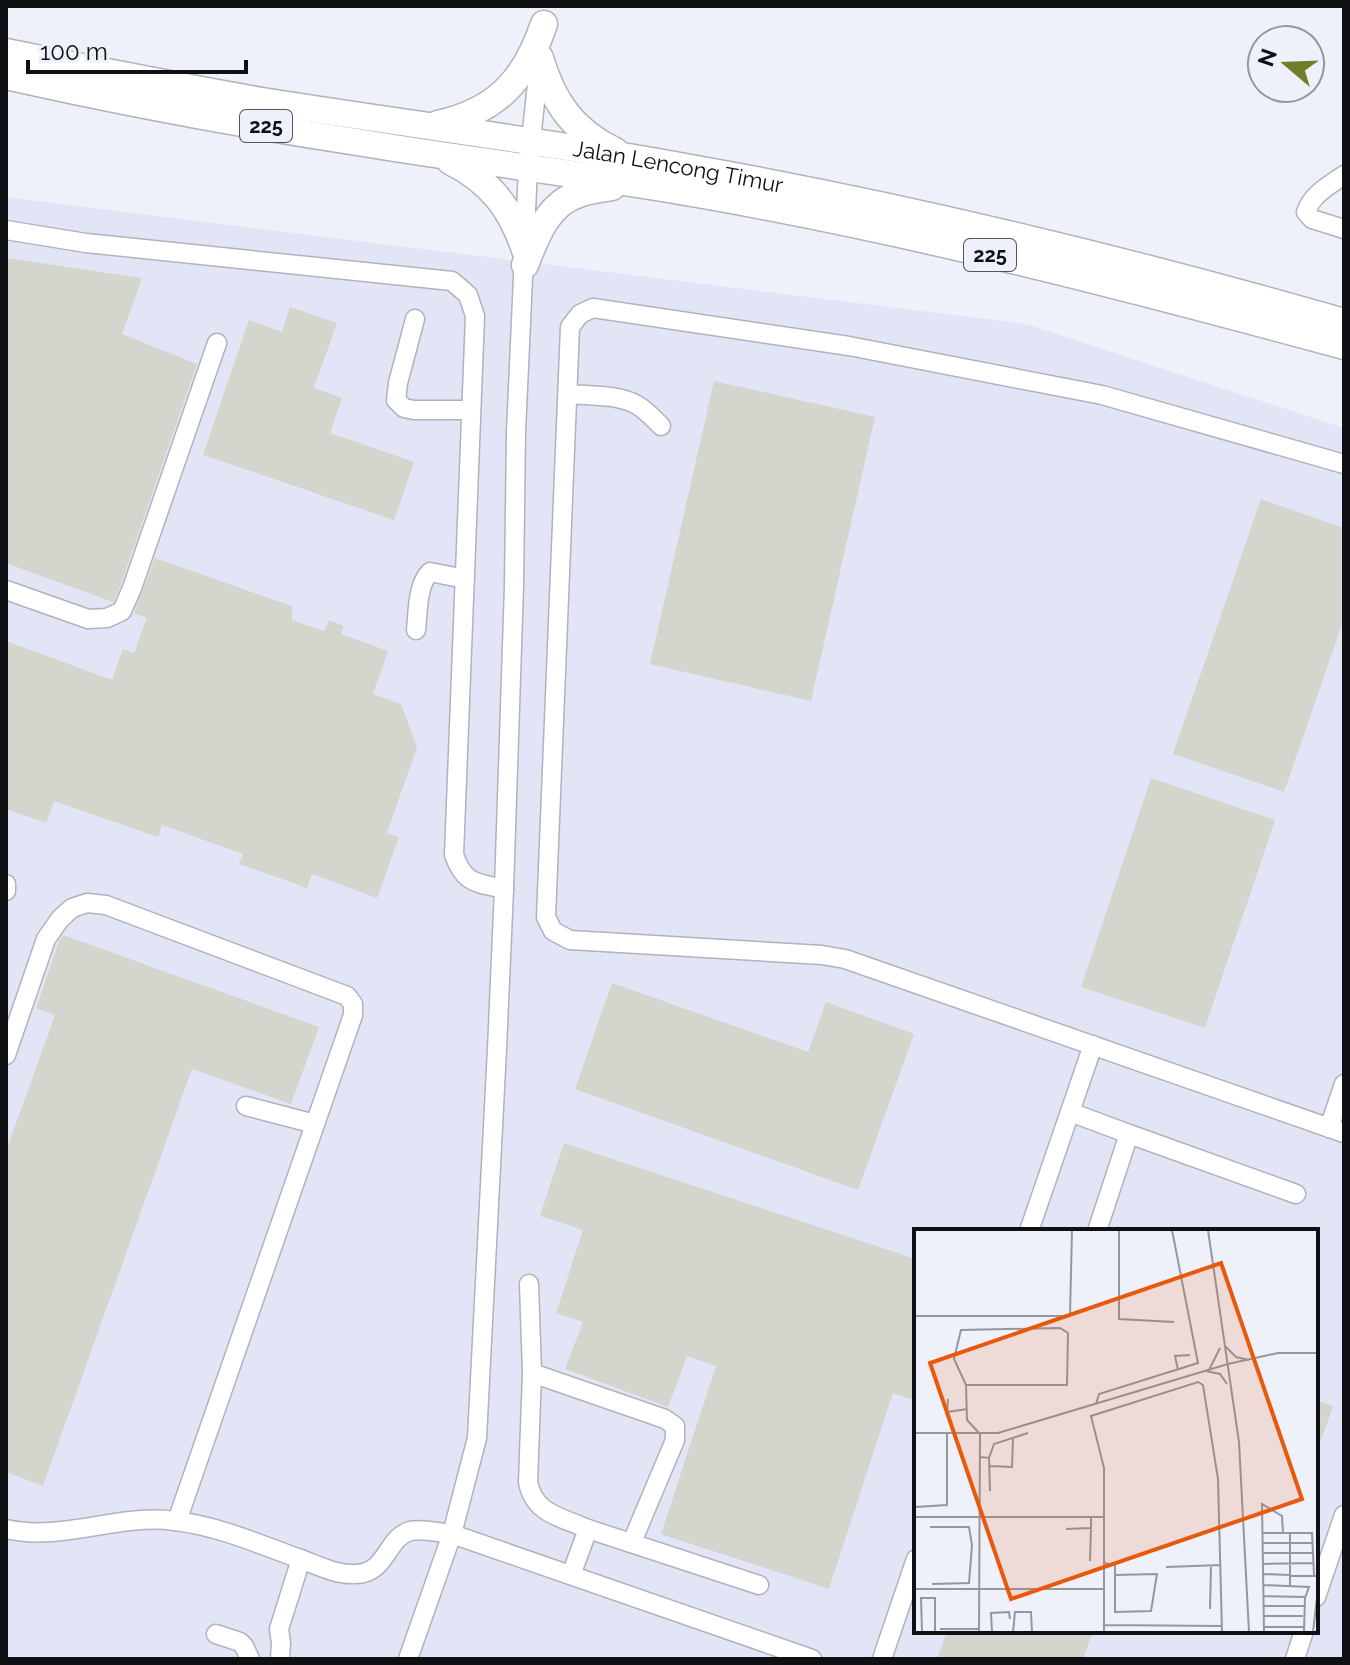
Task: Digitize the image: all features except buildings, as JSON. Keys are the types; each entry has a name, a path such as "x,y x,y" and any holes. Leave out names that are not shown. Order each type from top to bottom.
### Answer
{"highway":[{"path":"415,124 440,124 464,117 487,106 507,90 524,71 536,49 546,15"},
{"name":"Jalan Lencong Timur","path":"6,52 260,100 415,124 529,155 632,171 731,200 889,231 1143,292 1344,346"},
{"path":"525,257 545,222 566,199 632,171 572,121 547,81 540,58"},
{"name":"Jalan Lencong Timur","path":"6,76 185,112 435,154 529,155"},
{"path":"435,154 475,176 493,191 512,218 525,257"},
{"name":"Jalan Lencong Timur","path":"632,171 709,171 947,220 1210,284 1344,322"}],"street":[{"path":"408,1659 452,1534 477,1438 504,889 514,602 516,432 529,155 546,15"},
{"path":"1344,175 1310,202 1306,212 1312,219 1344,229"},
{"path":"6,230 102,245 452,281 468,295 475,316 454,855 459,869 469,880 504,889"},
{"path":"1344,464 1102,395 849,346 593,308 580,314 570,327 546,917 553,931 570,940 822,955 845,959 1336,1130 1344,1084"},
{"path":"415,319 396,400 404,408 414,410 471,410"},
{"path":"6,590 88,619 107,618 122,611 217,343"},
{"path":"568,394 634,403 661,426"},
{"path":"416,630 424,578 430,572 465,579"},
{"path":"6,884 6,891"},
{"path":"6,1055 46,939 72,908 87,903 106,905 347,996 353,1004 353,1015 177,1521"},
{"path":"1030,1229 1093,1045"},
{"path":"246,1106 315,1124"},
{"path":"1070,1112 1296,1194"},
{"path":"1098,1229 1129,1134"},
{"path":"529,1284 532,1373 528,1482 530,1494 541,1509 588,1529 759,1585"},
{"path":"532,1373 665,1419 675,1426 675,1440 632,1542"},
{"path":"1318,1591 1344,1515"},
{"path":"6,1529 23,1533 139,1519 177,1521 219,1530 333,1571 359,1575 370,1572 379,1564 405,1532 452,1534 812,1659"},
{"path":"571,1575 588,1529"},
{"path":"280,1659 279,1629 301,1559"},
{"path":"882,1659 914,1565"},
{"path":"1295,1659 1303,1633"},
{"path":"216,1634 240,1642 250,1659"}],"shaded area":[{"path":"6,197 1026,324 1344,428 1344,1659 6,1659"}]}
